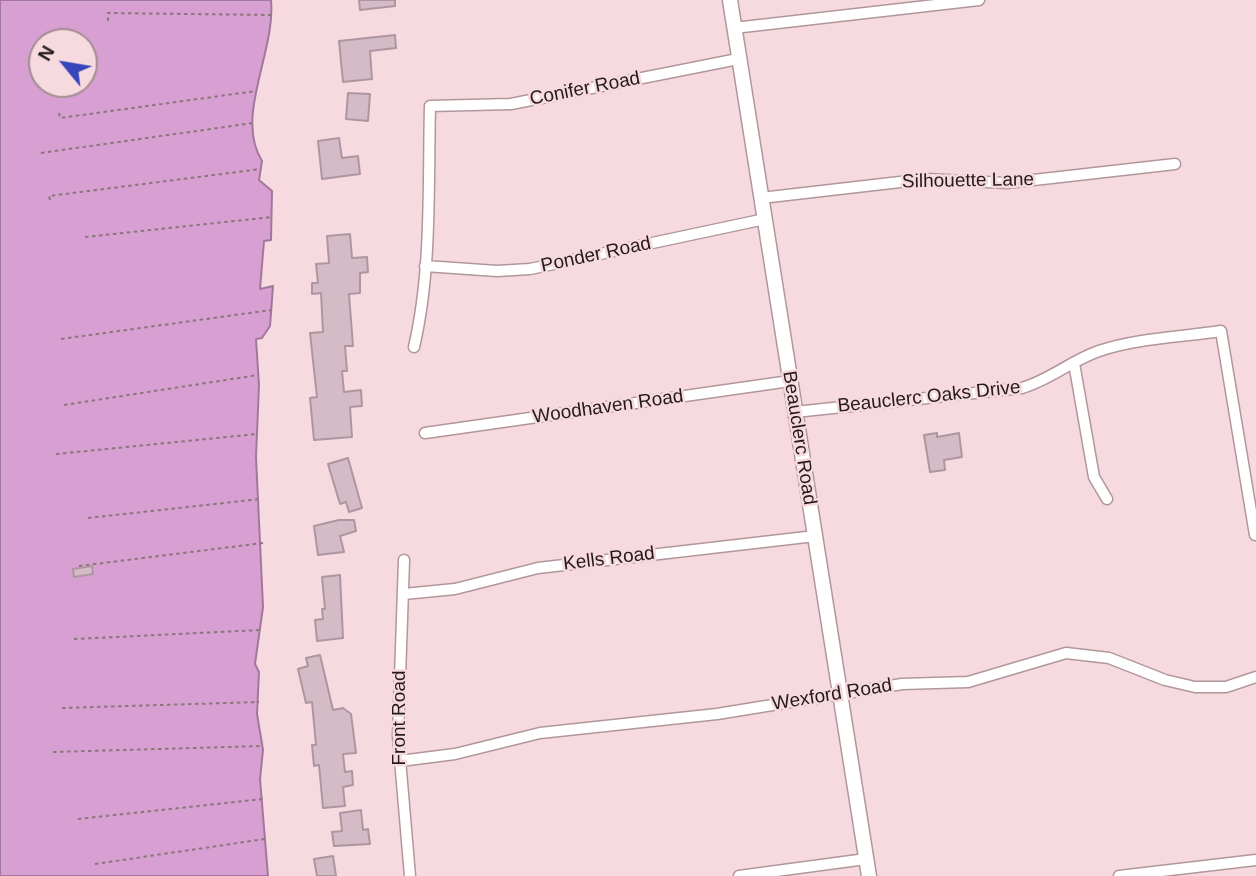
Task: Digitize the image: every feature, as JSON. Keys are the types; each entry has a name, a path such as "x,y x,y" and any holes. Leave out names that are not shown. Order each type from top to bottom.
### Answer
{"street":[{"name":"Beauclerc Road","path":"730,0 869,876"},
{"path":"734,28 979,0"},
{"name":"Conifer Road","path":"425,266 430,106 511,104 738,59"},
{"name":"Silhouette Lane","path":"761,198 926,178 1007,183 1175,164"},
{"name":"Ponder Road","path":"425,266 497,271 530,269 765,219"},
{"path":"414,347 420,322 425,266"},
{"name":"Beauclerc Oaks Drive","path":"796,412 1021,388 1043,381 1089,354 1118,345 1221,331 1255,535"},
{"path":"1074,363 1094,478 1107,499"},
{"name":"Woodhaven Road","path":"425,433 790,381"},
{"name":"Kells Road","path":"404,594 455,589 538,568 815,536"},
{"name":"Front Road","path":"404,560 400,761 410,876"},
{"name":"Wexford Road","path":"400,761 455,754 540,733 718,714 902,684 978,680 1051,656 1082,652 1109,658 1165,680 1195,687 1226,687 1256,677"},
{"path":"739,876 866,859"},
{"path":"1119,876 1256,860"}],"path":[{"path":"107,21 108,13 272,15"},
{"path":"59,113 60,118 256,91"},
{"path":"41,152 253,123"},
{"path":"50,200 50,196 261,169"},
{"path":"85,237 272,217"},
{"path":"61,339 271,310"},
{"path":"64,405 258,375"},
{"path":"56,454 257,434"},
{"path":"88,518 260,499"},
{"path":"79,566 263,544"},
{"path":"74,639 261,631"},
{"path":"62,708 259,702"},
{"path":"53,752 262,746"},
{"path":"78,818 263,799"},
{"path":"95,864 265,839"}],"shaded area":[{"path":"0,0 271,0 268,41 252,124 262,161 259,180 272,191 271,240 264,241 260,289 273,286 270,326 262,338 256,339 259,385 256,457 263,607 255,664 259,672 257,714 263,750 260,779 268,876 0,876"}],"building":[{"path":"359,0 395,0 395,6 360,10"},
{"path":"395,35 396,48 370,51 372,79 343,82 339,41"},
{"path":"348,93 370,94 368,121 346,119"},
{"path":"339,138 342,158 358,156 360,174 322,179 318,141"},
{"path":"350,234 352,258 367,257 368,272 360,273 360,293 349,294 353,346 345,346 347,371 342,371 344,392 361,390 362,406 350,407 352,437 314,440 310,398 317,397 310,333 323,332 321,293 312,294 312,283 318,283 316,264 329,263 327,236"},
{"path":"937,433 937,437 959,433 962,457 944,460 945,470 930,472 924,435"},
{"path":"348,458 362,508 349,512 346,502 340,504 328,464"},
{"path":"339,520 354,520 356,531 340,536 344,552 318,555 314,526"},
{"path":"92,566 93,574 74,577 73,569"},
{"path":"340,575 343,638 317,641 315,620 323,619 322,609 325,609 322,577"},
{"path":"320,655 333,710 343,708 351,714 356,753 343,754 345,772 352,771 353,785 343,787 345,806 323,808 319,765 314,766 312,745 316,745 312,702 306,703 298,669 308,666 306,658"},
{"path":"361,810 363,830 368,829 370,844 334,846 332,832 342,831 340,813"},
{"path":"333,856 336,876 317,876 314,859"}]}
